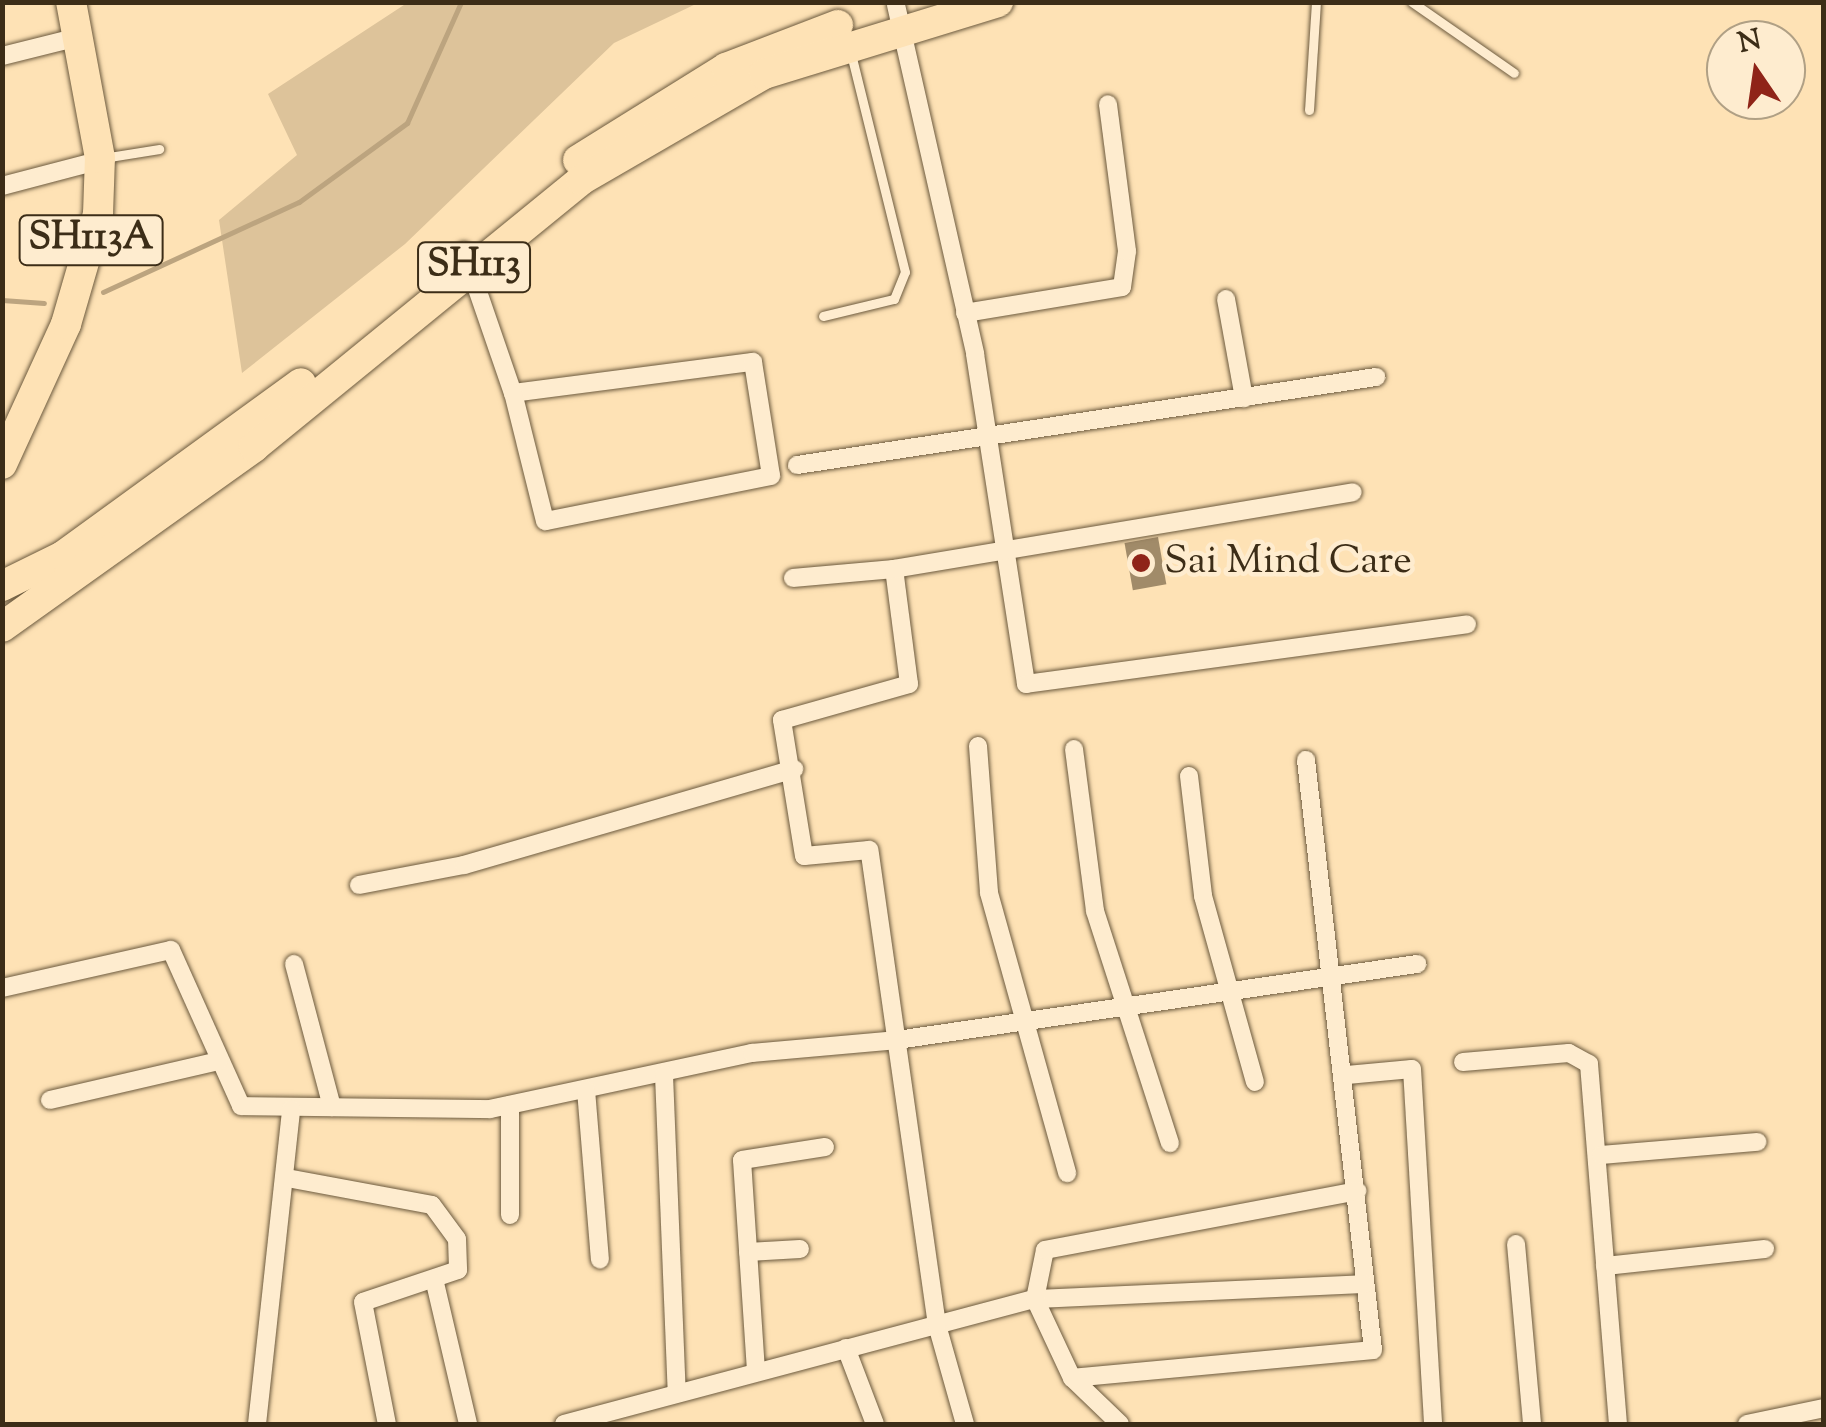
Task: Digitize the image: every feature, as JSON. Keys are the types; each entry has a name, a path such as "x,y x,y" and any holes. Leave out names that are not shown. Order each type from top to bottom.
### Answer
{"main road":[{"name":"SH113A","path":"2,464 66,324 98,214 100,159 71,2"},
{"name":"SH113","path":"2,627 254,447 468,260 557,174 726,68 901,11 998,2"},
{"name":"SH113","path":"2,586 193,467 468,260 582,180 764,74 847,42 901,11"}],"street":[{"path":"901,11 966,313 1026,684 1467,624"},
{"path":"2,56 80,37"},
{"path":"966,313 1122,287 1127,251 1108,104"},
{"path":"2,186 100,159"},
{"path":"468,260 513,393 545,521 770,476 753,362 513,393"},
{"path":"1226,298 1244,398"},
{"path":"797,465 1376,377"},
{"path":"792,578 894,569 1353,492"},
{"path":"894,569 909,684 789,716 783,730 794,769 808,860 869,850 937,1325 965,1424"},
{"path":"978,746 990,893 1020,1022 1068,1173"},
{"path":"1074,749 1095,911 1120,1007 1170,1144"},
{"path":"1072,1378 1373,1350 1347,1075 1329,972 1306,760"},
{"path":"359,885 464,865 794,769"},
{"path":"1189,776 1203,896 1256,1082"},
{"path":"2,988 171,950 241,1106 291,1109 510,1105 664,1075 752,1053 897,1040 1120,1007 1227,985 1418,964"},
{"path":"294,964 332,1107"},
{"path":"1463,1062 1582,1055 1601,1155 1604,1266 1618,1424"},
{"path":"50,1100 218,1061"},
{"path":"1347,1075 1412,1069 1433,1424"},
{"path":"664,1075 677,1392"},
{"path":"586,1090 600,1259"},
{"path":"510,1105 510,1215"},
{"path":"262,1424 291,1109"},
{"path":"1601,1155 1756,1142"},
{"path":"756,1372 744,1155 825,1147"},
{"path":"287,1178 432,1205 449,1220 460,1257 458,1270 435,1283 363,1302 387,1424"},
{"path":"1120,1424 1072,1378 1035,1300 1042,1254 1051,1246 1358,1191"},
{"path":"1516,1244 1532,1424"},
{"path":"748,1252 800,1249"},
{"path":"1604,1266 1764,1249"},
{"path":"435,1283 468,1424"},
{"path":"564,1424 1035,1300 1365,1284"},
{"path":"846,1348 875,1424"},
{"path":"1746,1424 1824,1408"}],"lane":[{"path":"1308,110 1316,2"},
{"path":"1412,2 1514,73"},
{"path":"823,316 894,299 905,272 847,42"},
{"path":"100,159 159,148"}],"shaded area":[{"path":"407,3 698,3 614,43 405,244 242,373 219,220 297,155 268,94"}],"building":[{"path":"1158,537 1166,584 1133,590 1125,543"}],"waterway":[{"path":"103,292 299,202 407,123 461,2"},
{"path":"2,300 44,303"}],"place":[{"name":"Sai Mind Care","path":"1141,563"}]}
